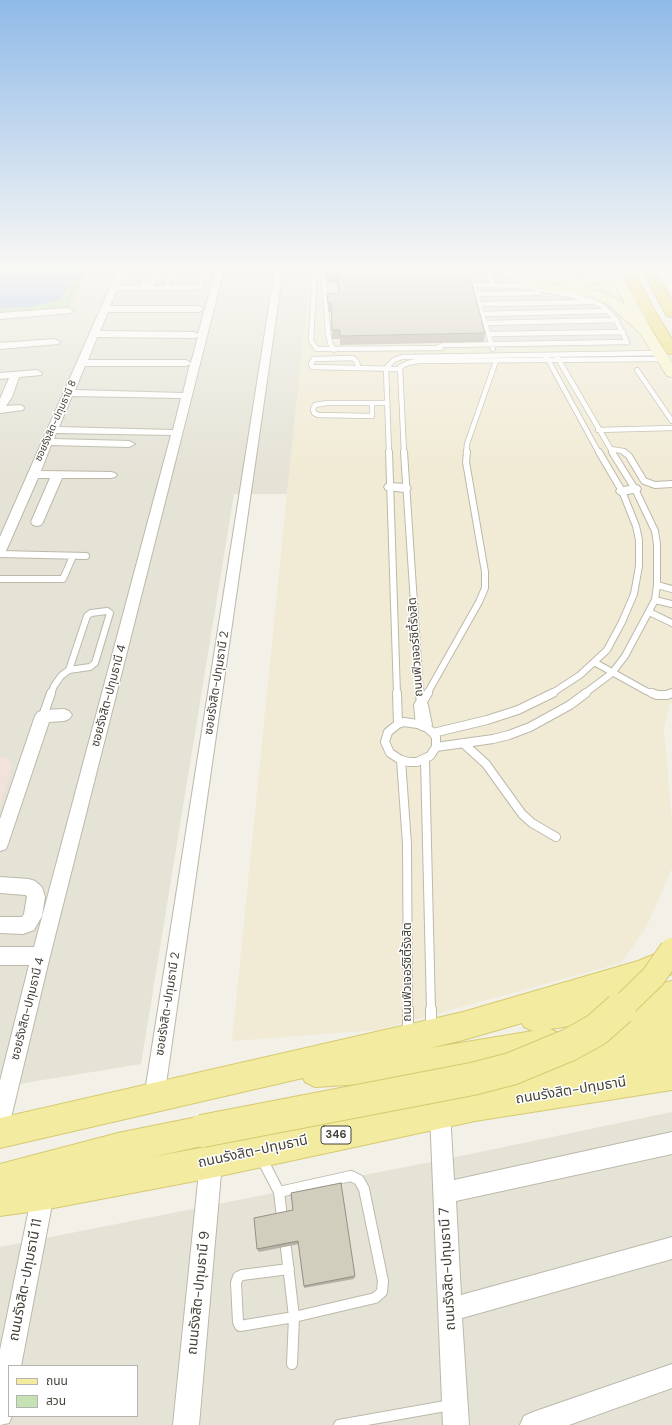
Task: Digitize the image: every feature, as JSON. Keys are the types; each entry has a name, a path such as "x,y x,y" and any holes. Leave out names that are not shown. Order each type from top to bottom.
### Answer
{"highway":[{"path":"657,336 664,354"}],"main road":[{"path":"649,336 664,354 672,373"},
{"path":"0,1180 98,1154 202,1131 472,1079 511,1069 569,1046 596,1030 636,995 653,977 672,950"},
{"path":"0,1134 463,1026 641,974 672,960"},
{"path":"463,1026 611,1006 672,995"},
{"path":"254,1075 410,1066 672,1023"},
{"path":"475,1106 564,1073 609,1059 672,1045"},
{"name":"ถนนรังสิต-ปทุมธานี","path":"0,1200 43,1194 212,1162 475,1106 672,1075"}],"street":[{"name":"ซอยรังสิต-ปทุมธานี 8","path":"0,551 93,336"},
{"name":"ซอยรังสิต-ปทุมธานี 4","path":"0,1122 41,956 203,336"},
{"name":"ซอยรังสิต-ปทุมธานี 2","path":"154,1098 269,336"},
{"path":"0,346 55,342"},
{"path":"82,363 186,363"},
{"path":"0,376 38,373"},
{"path":"0,406 7,397 15,375"},
{"path":"69,393 178,395"},
{"path":"0,410 19,408"},
{"path":"52,430 169,432"},
{"path":"47,442 129,444"},
{"path":"33,474 111,476"},
{"path":"37,522 57,475"},
{"path":"390,488 405,488"},
{"path":"622,491 635,489"},
{"path":"421,705 429,729"},
{"path":"0,844 43,716 64,715"},
{"path":"0,885 29,887 36,893 33,916 28,924 23,926 0,925"},
{"path":"0,956 41,956"},
{"name":"ถนนรังสิต-ปทุมธานี 7","path":"440,1113 443,1193 456,1415"},
{"path":"443,1193 672,1143"},
{"name":"ถนนรังสิต-ปทุมธานี 9","path":"186,1425 212,1162"},
{"name":"ถนนรังสิต-ปทุมธานี 11","path":"9,1365 43,1194"},
{"path":"450,1310 672,1248"},
{"name":"ถนนรังสิต-ปทุมธานี 11","path":"0,1414 8,1372"},
{"path":"533,1425 672,1376"}],"lane":[{"path":"311,336 311,341 317,349 334,350 444,349 492,346 625,343 627,341 625,336"},
{"path":"328,336 330,343 334,350"},
{"path":"489,336 496,358"},
{"path":"358,367 357,362 353,358 314,359 311,364 312,367 399,369 403,365 418,361 664,354"},
{"path":"386,368 394,360 416,356 496,358"},
{"path":"429,729 487,720 518,710 550,695 580,675 607,650 622,622 634,594 639,566 639,540 636,526 622,491 546,357"},
{"path":"436,747 493,739 530,727 570,706 612,674 625,656 655,600 657,585 657,544 655,531 645,507 635,489 598,430 557,357"},
{"name":"ถนนฟิวเจอร์ซิตี้รังสิต","path":"421,705 479,602 485,588 485,572 466,462 467,444 496,358"},
{"name":"ถนนฟิวเจอร์ซิตี้รังสิต","path":"386,368 398,724"},
{"name":"ถนนฟิวเจอร์ซิตี้รังสิต","path":"399,369 405,488 421,705"},
{"path":"637,370 672,421"},
{"path":"372,403 372,416 318,415 314,413 313,408 315,405 319,404 372,403 387,403"},
{"path":"598,430 672,428"},
{"path":"610,449 623,451 629,456 644,481 649,484 672,484"},
{"path":"0,554 86,556"},
{"path":"0,579 63,579 73,556"},
{"path":"657,585 672,589"},
{"path":"655,600 672,603"},
{"path":"43,716 54,686 61,676 69,670 86,668 95,663 110,613 107,611 91,613 87,616 69,670"},
{"path":"649,612 672,623"},
{"path":"594,662 612,674 657,695 667,695 672,693"},
{"path":"411,722 429,729 436,737 436,747 434,752 425,760 409,762 401,760 390,753 386,742 388,732 398,724 411,722"},
{"path":"463,743 488,767 522,814 532,823 556,837"},
{"name":"ถนนฟิวเจอร์ซิตี้รังสิต","path":"401,760 407,844 410,954 419,1037"},
{"name":"ถนนฟิวเจอร์ซิตี้รังสิต","path":"419,1037 425,760"},
{"path":"258,1152 279,1192 282,1217"},
{"path":"279,1192 350,1176 359,1180 364,1189 383,1281 382,1292 375,1298 294,1317 240,1326 238,1322 236,1283 238,1277 242,1275 289,1269"},
{"path":"286,1248 294,1317 292,1364"},
{"path":"340,1425 456,1415"}],"shaded area":[{"path":"0,336 304,336 287,494 234,494 141,1064 0,1087"},
{"path":"304,336 640,336 672,385 672,703 669,705 664,730 672,822 672,868 647,926 621,963 378,1030 232,1041"},
{"path":"492,336 628,336 633,346 496,348"},
{"path":"0,756 8,759 12,766 0,804"},
{"path":"672,1112 672,1425 0,1425 0,1247 456,1157"}],"building":[{"path":"341,1183 355,1276 304,1286 298,1241 257,1249 254,1218 293,1210 291,1193"}]}
